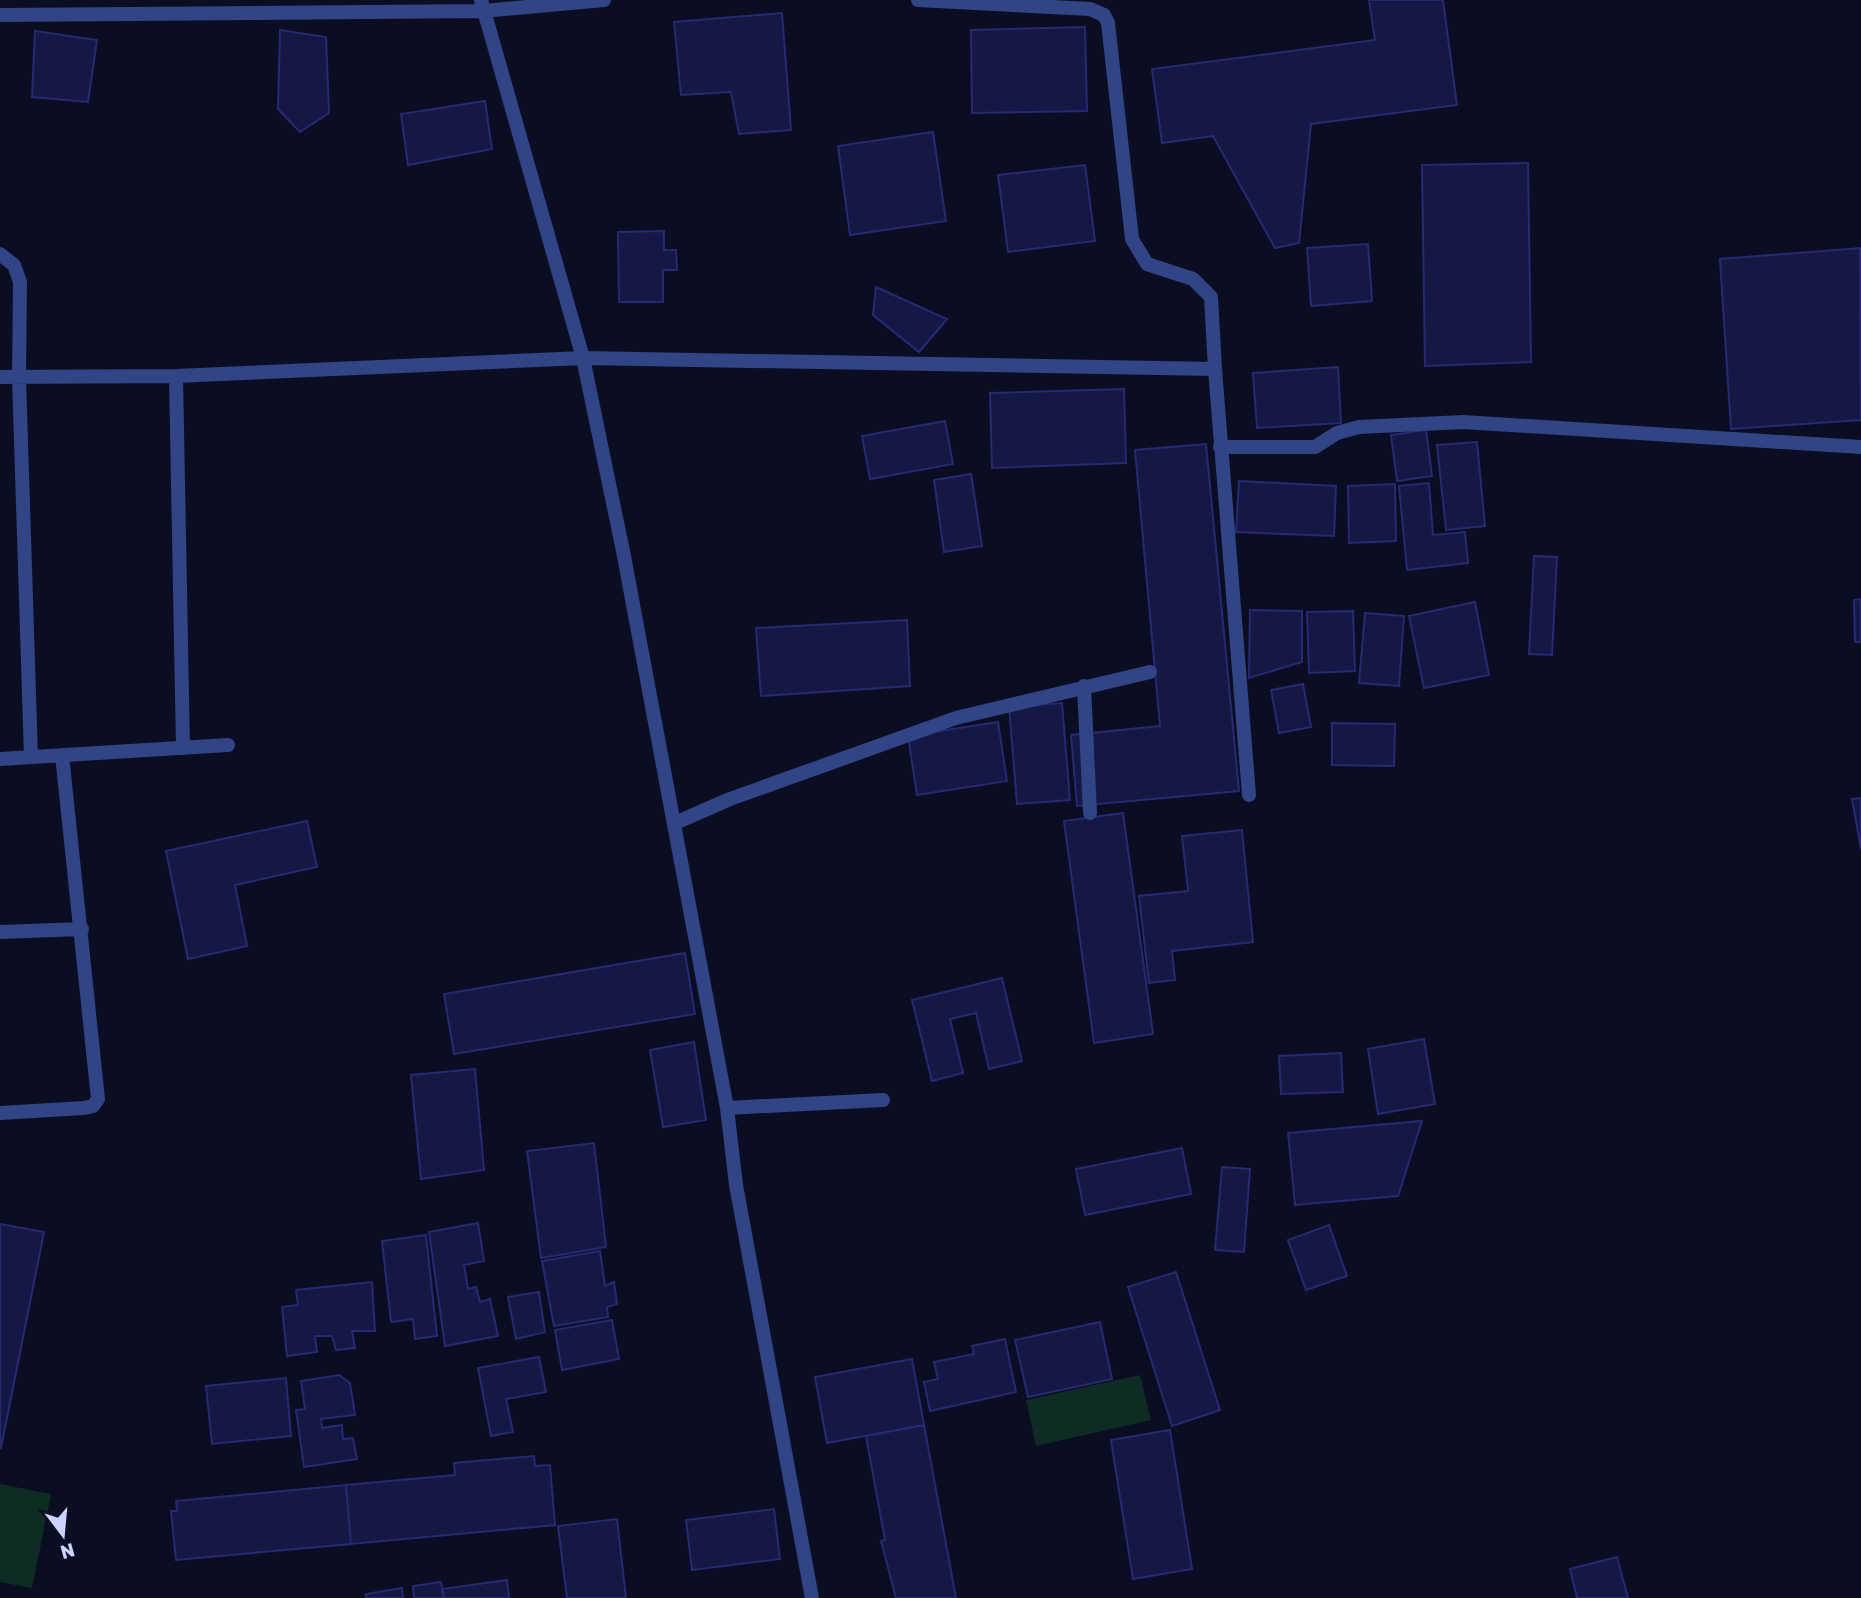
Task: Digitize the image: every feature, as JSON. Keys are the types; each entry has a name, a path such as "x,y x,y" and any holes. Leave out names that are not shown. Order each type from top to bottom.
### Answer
{"street":[{"path":"0,15 604,0"},
{"path":"918,0 1090,9 1104,15 1108,23 1132,239 1147,264 1194,279 1211,297 1220,447 1249,795"},
{"path":"482,5 583,358 675,823 727,1108 736,1185 812,1598"},
{"path":"0,254 14,265 20,282 19,378 31,757"},
{"path":"0,377 176,376 583,358 1215,369"},
{"path":"176,376 183,748"},
{"path":"1220,447 1315,447 1337,433 1388,423 1463,422 1861,447"},
{"path":"675,823 730,799 956,718 1150,672"},
{"path":"1084,686 1090,813"},
{"path":"0,759 228,745"},
{"path":"0,1112 84,1108 97,1101 82,929 62,755"},
{"path":"0,932 82,929"},
{"path":"727,1108 883,1100"}],"green space":[{"path":"1140,1375 1151,1420 1036,1446 1026,1400"},
{"path":"0,1484 51,1494 32,1588 0,1582"}],"building":[{"path":"1369,0 1443,0 1457,105 1311,124 1299,243 1275,248 1213,136 1162,143 1152,69 1375,40"},
{"path":"782,13 791,130 739,134 731,92 681,95 674,22"},
{"path":"1085,27 1087,111 972,113 971,30"},
{"path":"280,30 326,37 329,113 300,132 278,109"},
{"path":"35,31 97,40 88,102 32,97"},
{"path":"485,101 492,149 408,165 401,114"},
{"path":"933,132 946,221 850,235 838,146"},
{"path":"1528,163 1531,362 1425,366 1422,165"},
{"path":"1085,165 1095,241 1008,252 998,175"},
{"path":"664,231 664,250 676,250 677,270 663,270 663,302 619,302 618,232"},
{"path":"1368,244 1372,301 1311,306 1307,248"},
{"path":"1860,248 1861,420 1731,429 1720,259"},
{"path":"876,287 947,319 919,352 873,315"},
{"path":"1338,367 1341,423 1257,428 1253,373"},
{"path":"1124,389 1126,463 992,468 990,393"},
{"path":"945,421 953,464 870,479 862,436"},
{"path":"1426,430 1432,476 1397,481 1391,435"},
{"path":"1477,442 1485,526 1446,530 1437,445"},
{"path":"1206,444 1239,791 1077,806 1071,735 1160,726 1135,450"},
{"path":"971,474 982,546 944,552 934,480"},
{"path":"1239,481 1336,486 1334,536 1236,532"},
{"path":"1429,483 1433,535 1465,532 1468,563 1407,570 1399,486"},
{"path":"1395,484 1396,541 1349,543 1348,486"},
{"path":"1534,556 1557,557 1552,655 1529,654"},
{"path":"1861,599 1861,642 1855,642 1854,600"},
{"path":"1475,602 1489,675 1424,688 1409,616"},
{"path":"1250,610 1302,611 1302,662 1249,678"},
{"path":"1353,611 1355,671 1309,673 1307,612"},
{"path":"1365,613 1404,616 1399,686 1359,683"},
{"path":"907,620 910,686 761,696 756,628"},
{"path":"1303,684 1311,727 1279,733 1271,690"},
{"path":"1062,703 1070,800 1017,804 1009,707"},
{"path":"998,722 1007,781 917,795 908,736"},
{"path":"1332,723 1395,724 1394,766 1332,765"},
{"path":"1861,798 1861,849 1852,799"},
{"path":"1123,813 1153,1034 1094,1043 1064,821"},
{"path":"307,821 317,867 235,885 247,946 188,959 166,851"},
{"path":"1242,830 1253,942 1172,951 1175,980 1149,983 1139,896 1188,891 1182,836"},
{"path":"685,953 695,1014 454,1054 444,994"},
{"path":"1002,978 1022,1061 989,1069 976,1013 950,1019 963,1073 932,1081 912,1000"},
{"path":"1424,1039 1435,1104 1378,1114 1368,1049"},
{"path":"694,1042 706,1120 663,1127 650,1050"},
{"path":"1341,1053 1343,1092 1281,1094 1279,1056"},
{"path":"475,1069 484,1170 421,1179 411,1075"},
{"path":"1422,1121 1398,1196 1295,1205 1288,1133"},
{"path":"594,1143 606,1247 541,1258 527,1151"},
{"path":"1182,1148 1191,1194 1085,1215 1076,1169"},
{"path":"1222,1167 1250,1169 1244,1252 1215,1250"},
{"path":"478,1223 484,1261 464,1265 468,1289 476,1287 480,1302 490,1299 498,1336 445,1346 429,1232"},
{"path":"0,1224 44,1232 1,1448 0,1448"},
{"path":"1329,1225 1347,1276 1306,1290 1288,1240"},
{"path":"426,1235 437,1336 415,1339 413,1319 391,1322 382,1241"},
{"path":"600,1251 605,1286 614,1282 617,1304 607,1307 608,1317 554,1326 542,1261"},
{"path":"1176,1272 1220,1410 1172,1426 1128,1287"},
{"path":"372,1282 375,1331 352,1331 355,1348 336,1350 332,1336 315,1336 317,1352 287,1356 282,1307 298,1305 296,1290"},
{"path":"539,1292 545,1332 516,1339 508,1297"},
{"path":"612,1320 619,1359 562,1370 555,1330"},
{"path":"1100,1322 1112,1379 1028,1397 1015,1340"},
{"path":"1005,1339 1016,1392 930,1411 924,1382 938,1379 934,1362 974,1354 972,1346"},
{"path":"539,1357 546,1392 506,1399 513,1432 491,1436 478,1368"},
{"path":"912,1359 924,1425 827,1443 815,1377"},
{"path":"339,1375 350,1383 355,1415 321,1419 322,1428 342,1425 343,1439 353,1438 357,1459 304,1467 296,1410 305,1409 301,1381"},
{"path":"286,1378 291,1436 212,1444 206,1386"},
{"path":"924,1425 956,1598 896,1598 881,1541 885,1540 866,1436"},
{"path":"1170,1430 1192,1569 1133,1579 1111,1440"},
{"path":"534,1456 535,1466 550,1465 555,1525 351,1544 346,1485 455,1475 454,1463"},
{"path":"346,1485 351,1544 176,1560 171,1511 177,1511 176,1501"},
{"path":"774,1509 780,1559 692,1570 686,1520"},
{"path":"617,1519 626,1598 567,1598 558,1526"},
{"path":"1617,1557 1628,1598 1577,1598 1570,1569"},
{"path":"507,1580 509,1598 444,1598 442,1589"},
{"path":"441,1582 444,1598 414,1598 413,1586"},
{"path":"402,1588 403,1598 366,1598 366,1594"}]}
